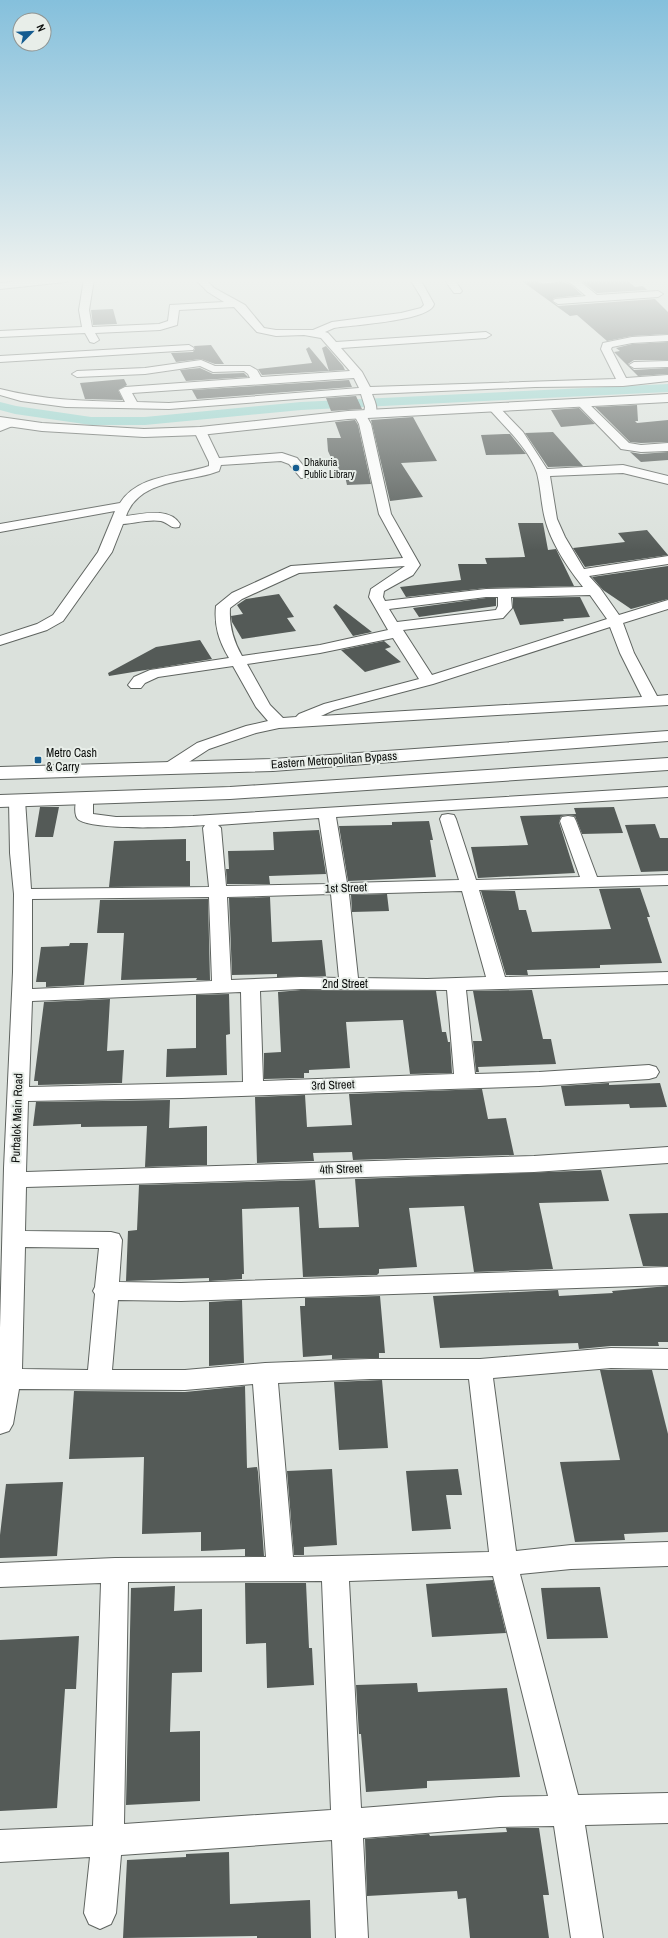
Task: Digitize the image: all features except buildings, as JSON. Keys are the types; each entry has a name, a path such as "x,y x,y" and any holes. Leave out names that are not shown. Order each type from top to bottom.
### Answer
{"main road":[{"path":"4,424 108,432 144,433 200,431 367,405 494,408 668,398"},
{"name":"Eastern Metropolitan Bypass","path":"0,773 274,765 668,736"},
{"path":"11,804 85,798 230,793 668,764"}],"street":[{"path":"79,374 84,369"},
{"path":"79,374 103,369"},
{"path":"79,374 156,369"},
{"path":"249,369 253,372 257,381"},
{"path":"354,369 358,374 367,405 365,424 385,514 413,565 408,572 378,589 376,597 394,630 428,681"},
{"path":"616,369 623,383"},
{"path":"132,406 125,390 358,374"},
{"path":"0,392 38,401 75,400 132,406 184,405 265,397 367,405 535,384 623,383 668,378"},
{"path":"583,404 625,446 632,449 668,447"},
{"path":"494,408 519,434 544,473 550,519 558,536 580,574 595,591 616,620 626,653 652,701"},
{"path":"0,641 42,628 56,620 73,598 80,585 105,554 118,521 122,506 136,492 146,487 206,472 215,468 215,462 200,431"},
{"path":"215,462 282,457 293,461 305,475"},
{"path":"544,473 623,469 663,479 668,493"},
{"path":"0,528 122,506"},
{"path":"118,521 154,517 167,518 174,524"},
{"path":"580,574 596,570 668,560"},
{"path":"278,723 264,707 238,662 224,632 222,618 223,606 237,596 296,569 411,562"},
{"path":"380,606 466,595 595,591"},
{"path":"136,685 139,680 155,673 320,650 394,630 498,615 506,609 504,593"},
{"path":"296,722 310,714 329,707 428,681 668,604"},
{"path":"169,768 203,746 252,729 278,723 668,700"},
{"path":"85,798 84,816 91,819 116,822 193,821 668,792"},
{"name":"Purbalok Main Road","path":"0,1424 9,1380 22,995 23,894 11,804"},
{"path":"327,813 339,888 349,984"},
{"path":"448,819 469,885 497,983"},
{"path":"568,821 590,881"},
{"path":"212,828 218,892 222,988"},
{"name":"1st Street","path":"23,894 218,892 668,880"},
{"name":"2nd Street","path":"22,995 80,994 301,984 456,984 668,978"},
{"path":"456,984 465,1081"},
{"path":"250,986 253,1088"},
{"name":"3rd Street","path":"18,1094 539,1080 649,1072"},
{"name":"4th Street","path":"15,1180 146,1174 534,1164 668,1155"},
{"path":"14,1239 111,1240 105,1291 98,1380"},
{"path":"105,1291 181,1292 668,1276"},
{"path":"9,1380 185,1380 265,1373 370,1369 480,1369 611,1358 668,1358"},
{"path":"480,1369 504,1564 567,1810 587,1938"},
{"path":"265,1373 280,1569"},
{"path":"0,1575 115,1570 335,1569 504,1564 571,1557 668,1554"},
{"path":"335,1569 352,1938"},
{"path":"100,1913 110,1807 115,1570"},
{"path":"0,1846 107,1841 500,1812 668,1808"}],"waterway":[{"path":"0,406 15,410 91,421 145,421 301,406 668,388"}],"place":[{"name":"Dhakuria Public Library","path":"296,468"},
{"name":"Metro Cash & Carry","path":"38,760"}]}
